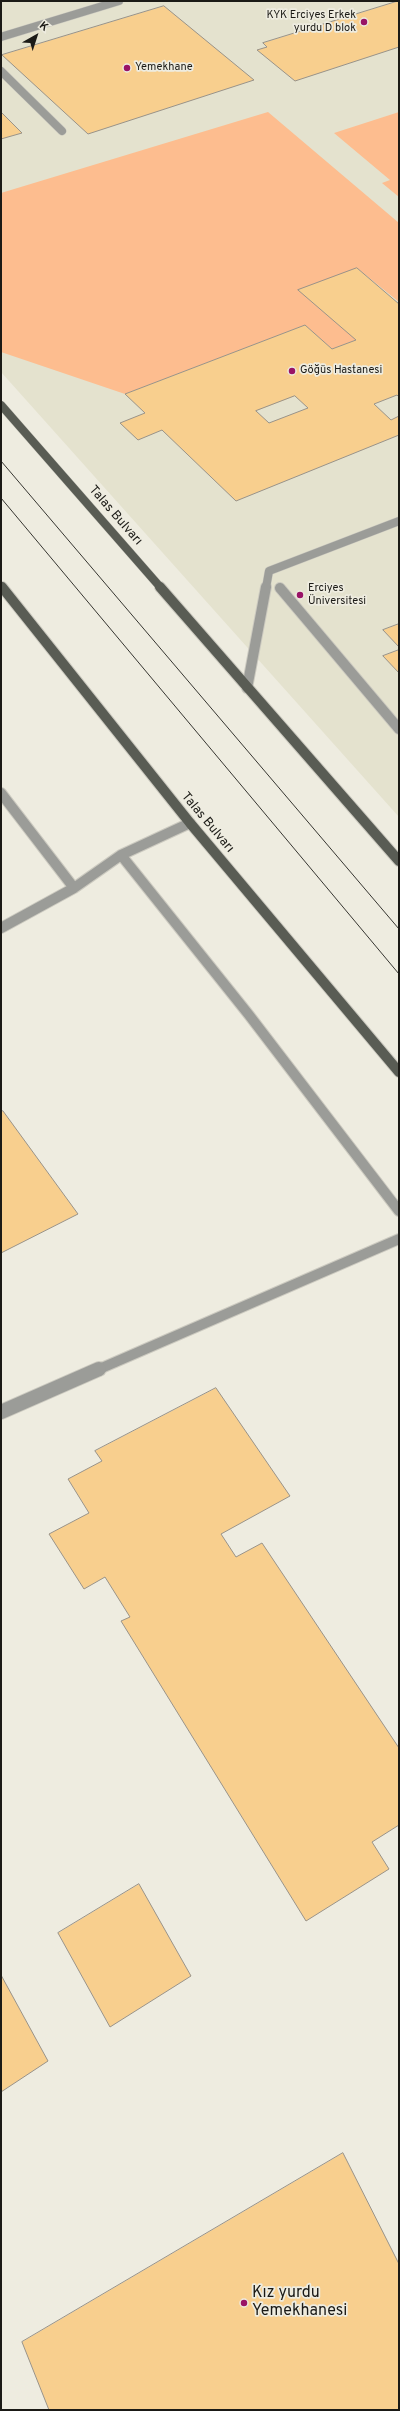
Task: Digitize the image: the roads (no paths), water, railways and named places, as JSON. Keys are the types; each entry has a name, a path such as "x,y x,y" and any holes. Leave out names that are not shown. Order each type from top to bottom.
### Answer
{"main road":[{"name":"Talas Bulvarı","path":"1,405 399,861"},
{"name":"Talas Bulvarı","path":"1,586 190,823 399,1072"}],"street":[{"path":"1,37 119,1"},
{"path":"1,71 62,131"},
{"path":"247,688 269,570 399,521"},
{"path":"280,588 399,729"},
{"path":"1,793 74,888"},
{"path":"3,924 74,888 122,855 190,823"},
{"path":"122,855 249,1015 399,1211"},
{"path":"1,1412 399,1239"}],"tram line":[{"path":"1,461 399,929"},
{"path":"1,498 399,974"}],"place":[{"name":"KYK Erciyes Erkek yurdu D blok","path":"364,22"},
{"name":"Yemekhane","path":"127,68"},
{"name":"Göğüs Hastanesi","path":"292,371"},
{"name":"Erciyes Üniversitesi","path":"300,595"},
{"name":"Kız yurdu Yemekhanesi","path":"244,2303"}]}
